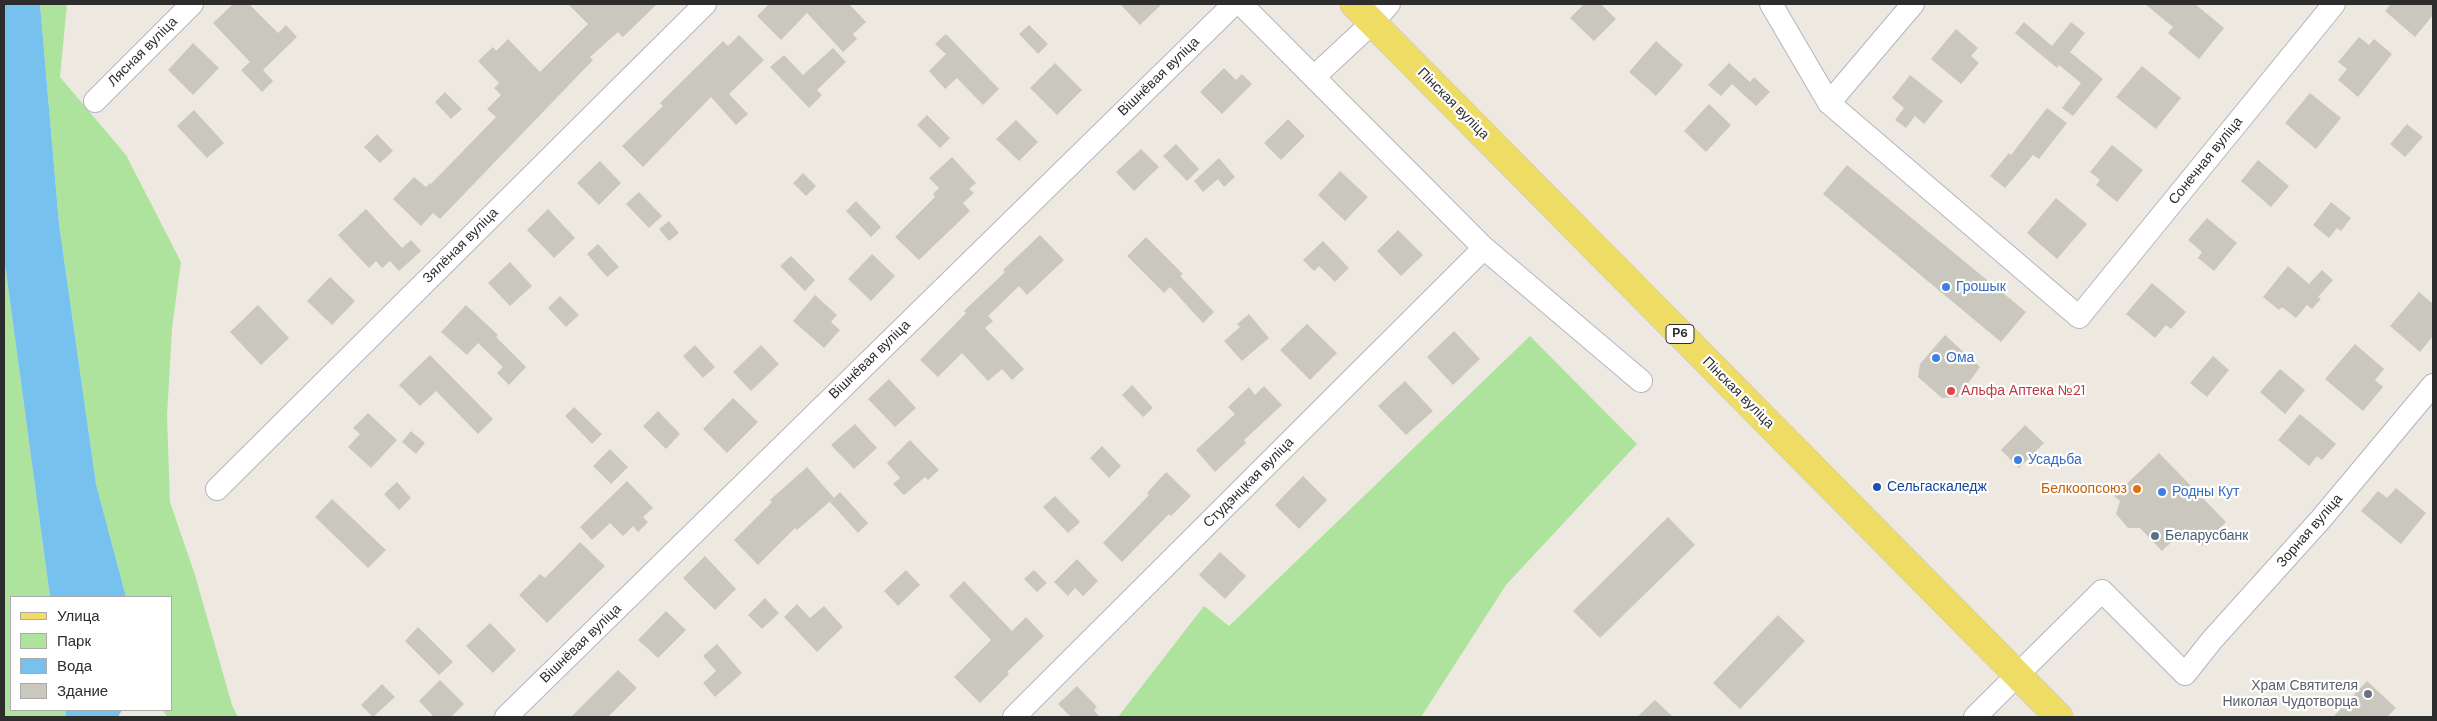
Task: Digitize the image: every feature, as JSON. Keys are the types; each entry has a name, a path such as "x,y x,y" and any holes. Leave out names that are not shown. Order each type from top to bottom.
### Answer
{"main road":[{"name":"Пінская вуліца","path":"1372,10 2059,717"}],"street":[{"name":"Лясная вуліца","path":"95,100 192,4"},
{"name":"Зялёная вуліца","path":"217,489 704,4"},
{"name":"Вішнёвая вуліца","path":"506,717 1234,4"},
{"path":"1241,4 1484,248 1641,381"},
{"path":"1771,4 1829,103 1913,4"},
{"name":"Сонечная вуліца","path":"1829,103 2078,317 2334,4"},
{"path":"1314,77 1372,10"},
{"name":"Студэнцкая вуліца","path":"1014,717 1484,248"},
{"name":"Зорная вуліца","path":"2018,676 2102,591 2185,674 2212,640 2321,518 2433,385"},
{"path":"1975,717 2018,676"}],"green space":[{"path":"40,4 67,4 60,77 126,155 181,262 172,328 167,416 170,502 195,575 232,705 238,717 167,717 164,711 172,711 172,596 126,596 96,484 59,224"},
{"path":"4,257 50,596 10,596 10,711 65,711 66,717 4,717"},
{"path":"1530,336 1637,444 1506,585 1421,717 1118,717 1204,606 1229,626"}],"water":[{"path":"4,4 40,4 59,224 96,484 126,596 50,596 4,257"},
{"path":"65,711 121,711 118,717 66,717"}],"building":[{"path":"233,4 249,4 278,33 286,25 297,37 263,70 273,81 262,92 241,70 250,62 213,23"},
{"path":"568,4 657,4 623,37 618,32 590,57 593,60 440,219 433,213 421,226 393,199 414,177 426,187 431,184 496,117 487,109 501,95 494,88 499,83 478,61 493,47 496,51 508,39 540,72 588,24"},
{"path":"769,4 849,4 866,22 853,34 857,39 843,52 807,13 781,40 757,16"},
{"path":"1120,4 1162,4 1140,25"},
{"path":"1584,4 1601,4 1616,19 1594,41 1570,18"},
{"path":"2145,4 2195,4 2224,28 2199,59 2168,33 2173,27"},
{"path":"2391,4 2433,4 2433,15 2415,37 2385,11"},
{"path":"2024,22 2052,46 2071,22 2085,33 2070,52 2103,79 2073,116 2062,108 2081,83 2059,65 2057,68 2015,33"},
{"path":"1029,25 1048,44 1038,54 1019,34"},
{"path":"1956,29 1978,48 1971,56 1979,63 1961,84 1931,59"},
{"path":"946,34 999,89 983,105 957,78 945,89 929,71 946,54 935,44"},
{"path":"739,35 764,60 729,94 748,114 736,125 711,97 643,167 622,146 663,106 660,103 723,41 728,46"},
{"path":"2359,37 2369,45 2374,39 2392,54 2358,97 2338,80 2347,69 2338,62"},
{"path":"1656,41 1683,65 1656,96 1629,72"},
{"path":"193,43 219,68 193,95 168,70"},
{"path":"833,48 846,62 817,90 822,95 809,108 770,67 784,55 803,75"},
{"path":"1055,63 1082,90 1057,115 1030,88"},
{"path":"1729,63 1750,82 1754,77 1770,92 1756,106 1732,84 1721,96 1708,85"},
{"path":"2142,66 2181,98 2156,129 2116,97"},
{"path":"1224,68 1236,80 1242,74 1252,84 1222,114 1200,92"},
{"path":"1910,75 1943,101 1924,124 1915,116 1906,128 1895,120 1904,108 1892,98"},
{"path":"445,92 462,109 451,119 435,102"},
{"path":"2310,93 2341,118 2316,149 2285,123"},
{"path":"1709,104 1731,125 1706,152 1684,131"},
{"path":"2047,108 2067,123 2039,159 2033,155 2005,188 1990,176 2009,153 2011,155"},
{"path":"194,110 224,143 207,158 177,126"},
{"path":"927,115 950,138 940,148 917,125"},
{"path":"1288,119 1305,136 1281,160 1264,143"},
{"path":"1016,120 1038,142 1019,161 996,139"},
{"path":"2407,124 2423,137 2405,157 2390,144"},
{"path":"377,134 393,151 380,163 364,147"},
{"path":"1176,144 1199,169 1187,181 1163,156"},
{"path":"2112,145 2143,170 2117,202 2096,185 2100,180 2090,172"},
{"path":"1141,149 1159,167 1134,191 1116,172"},
{"path":"952,157 976,183 969,189 974,193 963,203 970,211 919,260 895,237 935,197 933,194 939,188 929,178"},
{"path":"1219,158 1235,177 1224,187 1218,179 1203,192 1194,181"},
{"path":"2258,160 2289,186 2271,207 2241,181"},
{"path":"600,161 621,183 599,205 577,183"},
{"path":"1847,165 2026,312 2001,342 1823,194"},
{"path":"1340,171 1368,197 1345,221 1318,195"},
{"path":"803,173 816,186 806,196 793,183"},
{"path":"639,192 662,216 649,228 626,204"},
{"path":"2056,198 2087,224 2057,259 2027,233"},
{"path":"856,201 881,227 871,237 846,211"},
{"path":"2331,202 2351,218 2341,231 2337,228 2329,238 2313,225"},
{"path":"366,209 402,248 411,240 421,251 399,271 390,261 382,268 376,261 369,268 338,235"},
{"path":"548,209 575,238 554,258 527,230"},
{"path":"2207,218 2237,243 2214,271 2198,258 2202,252 2188,240"},
{"path":"669,221 679,233 669,241 659,229"},
{"path":"1398,230 1423,255 1401,276 1377,251"},
{"path":"1040,235 1064,260 1027,295 1019,286 988,316 993,321 985,328 1024,369 1012,380 1002,369 988,381 962,353 938,377 920,360 966,313 964,311 1005,272 1003,270"},
{"path":"1146,237 1183,274 1180,276 1214,312 1203,323 1170,287 1164,293 1127,256"},
{"path":"1323,241 1349,268 1335,282 1319,266 1314,271 1303,260"},
{"path":"598,244 619,267 607,277 587,254"},
{"path":"872,254 895,276 871,301 848,279"},
{"path":"791,256 815,280 805,291 780,266"},
{"path":"510,262 532,286 510,306 488,283"},
{"path":"2288,266 2309,284 2322,270 2333,280 2318,297 2321,299 2312,309 2307,305 2296,318 2282,307 2279,310 2263,297"},
{"path":"330,277 355,301 332,325 307,301"},
{"path":"2152,283 2186,312 2171,329 2166,325 2155,338 2126,314"},
{"path":"2419,292 2433,304 2433,336 2420,352 2390,326"},
{"path":"815,295 837,315 831,322 840,330 824,348 793,321"},
{"path":"560,296 579,315 566,327 548,308"},
{"path":"258,305 289,338 261,365 230,332"},
{"path":"466,305 498,335 496,337 526,367 509,385 497,373 503,367 478,343 467,355 441,332"},
{"path":"1249,314 1269,338 1242,361 1224,341 1240,327 1237,324"},
{"path":"1307,324 1337,353 1310,380 1280,350"},
{"path":"1454,331 1480,359 1453,385 1427,357"},
{"path":"1945,335 1980,367 1958,397 1942,398 1918,377 1920,364"},
{"path":"2355,344 2384,369 2375,380 2383,387 2363,411 2325,379"},
{"path":"695,345 715,367 703,378 683,356"},
{"path":"761,345 779,364 751,391 733,372"},
{"path":"430,355 493,419 478,434 436,391 420,406 399,385"},
{"path":"2213,356 2229,370 2207,397 2190,383"},
{"path":"2280,369 2305,390 2285,414 2260,392"},
{"path":"889,379 916,408 895,427 868,399"},
{"path":"1405,381 1433,411 1406,435 1378,406"},
{"path":"1132,385 1153,408 1143,417 1122,395"},
{"path":"1264,386 1282,405 1244,440 1246,443 1215,472 1196,450 1235,414 1228,407 1249,387 1255,395"},
{"path":"733,398 758,422 727,453 703,429"},
{"path":"574,407 602,434 592,444 565,416"},
{"path":"658,411 680,434 666,449 643,426"},
{"path":"368,413 397,440 371,468 348,447 360,434 353,428"},
{"path":"2300,414 2336,444 2322,460 2317,456 2309,466 2278,440"},
{"path":"855,424 877,448 854,469 831,445"},
{"path":"2025,425 2044,443 2019,468 2001,450"},
{"path":"411,431 425,443 416,454 402,442"},
{"path":"910,440 939,470 928,480 925,477 904,495 893,484 900,478 887,463"},
{"path":"1102,446 1121,466 1109,478 1090,458"},
{"path":"610,449 628,467 611,484 593,466"},
{"path":"2159,453 2226,522 2202,546 2185,529 2162,551 2140,528 2128,528 2116,514 2120,501 2114,496"},
{"path":"807,467 834,498 797,530 795,528 758,565 734,540 772,502 770,500"},
{"path":"1166,472 1191,496 1171,516 1169,514 1122,562 1103,543 1149,495 1147,493"},
{"path":"1303,476 1327,500 1299,529 1275,505"},
{"path":"627,481 653,508 643,517 648,522 638,532 633,526 623,536 610,523 592,540 580,527"},
{"path":"397,482 411,498 399,510 384,494"},
{"path":"2396,488 2426,513 2401,544 2361,511 2378,491 2387,498"},
{"path":"840,492 868,523 858,533 830,502"},
{"path":"1055,496 1080,522 1068,533 1043,507"},
{"path":"332,499 386,550 368,568 315,517"},
{"path":"1668,517 1695,545 1600,638 1573,611"},
{"path":"580,542 605,566 547,623 519,595 540,574 545,578"},
{"path":"1220,552 1246,576 1225,599 1199,575"},
{"path":"705,556 736,589 715,610 683,578"},
{"path":"1077,559 1098,581 1083,596 1075,588 1068,596 1054,582"},
{"path":"906,570 920,585 898,606 884,591"},
{"path":"1034,570 1047,583 1037,592 1024,579"},
{"path":"964,581 1012,631 1026,617 1044,636 1007,672 1009,674 980,703 954,677 991,640 949,596"},
{"path":"765,598 779,613 762,629 748,615"},
{"path":"797,604 810,618 824,606 843,627 817,652 784,617"},
{"path":"666,611 686,630 658,658 638,640"},
{"path":"1778,615 1805,641 1740,709 1713,683"},
{"path":"490,623 516,650 493,673 466,646"},
{"path":"418,627 453,662 439,675 405,641"},
{"path":"717,644 742,673 715,697 703,683 716,671 703,656"},
{"path":"618,670 637,688 608,717 571,717"},
{"path":"440,680 464,704 451,717 434,717 419,701"},
{"name":"Храм Святителя Николая Чудотворца","path":"2367,681 2396,708 2387,717 2333,717"},
{"path":"382,684 395,697 373,717 361,705"},
{"path":"1077,686 1097,707 1094,710 1100,717 1071,717 1058,704"},
{"path":"1655,700 1673,717 1637,717"}],"place":[{"name":"Грошык","path":"1946,287"},
{"name":"Ома","path":"1936,358"},
{"name":"Альфа Аптека №21","path":"1951,391"},
{"name":"Усадьба","path":"2018,460"},
{"name":"Сельгаскаледж","path":"1877,487"},
{"name":"Белкоопсоюз","path":"2137,489"},
{"name":"Родны Кут","path":"2162,492"},
{"name":"Беларусбанк","path":"2155,536"},
{"name":"Храм Святителя Николая Чудотворца","path":"2368,694"}]}
